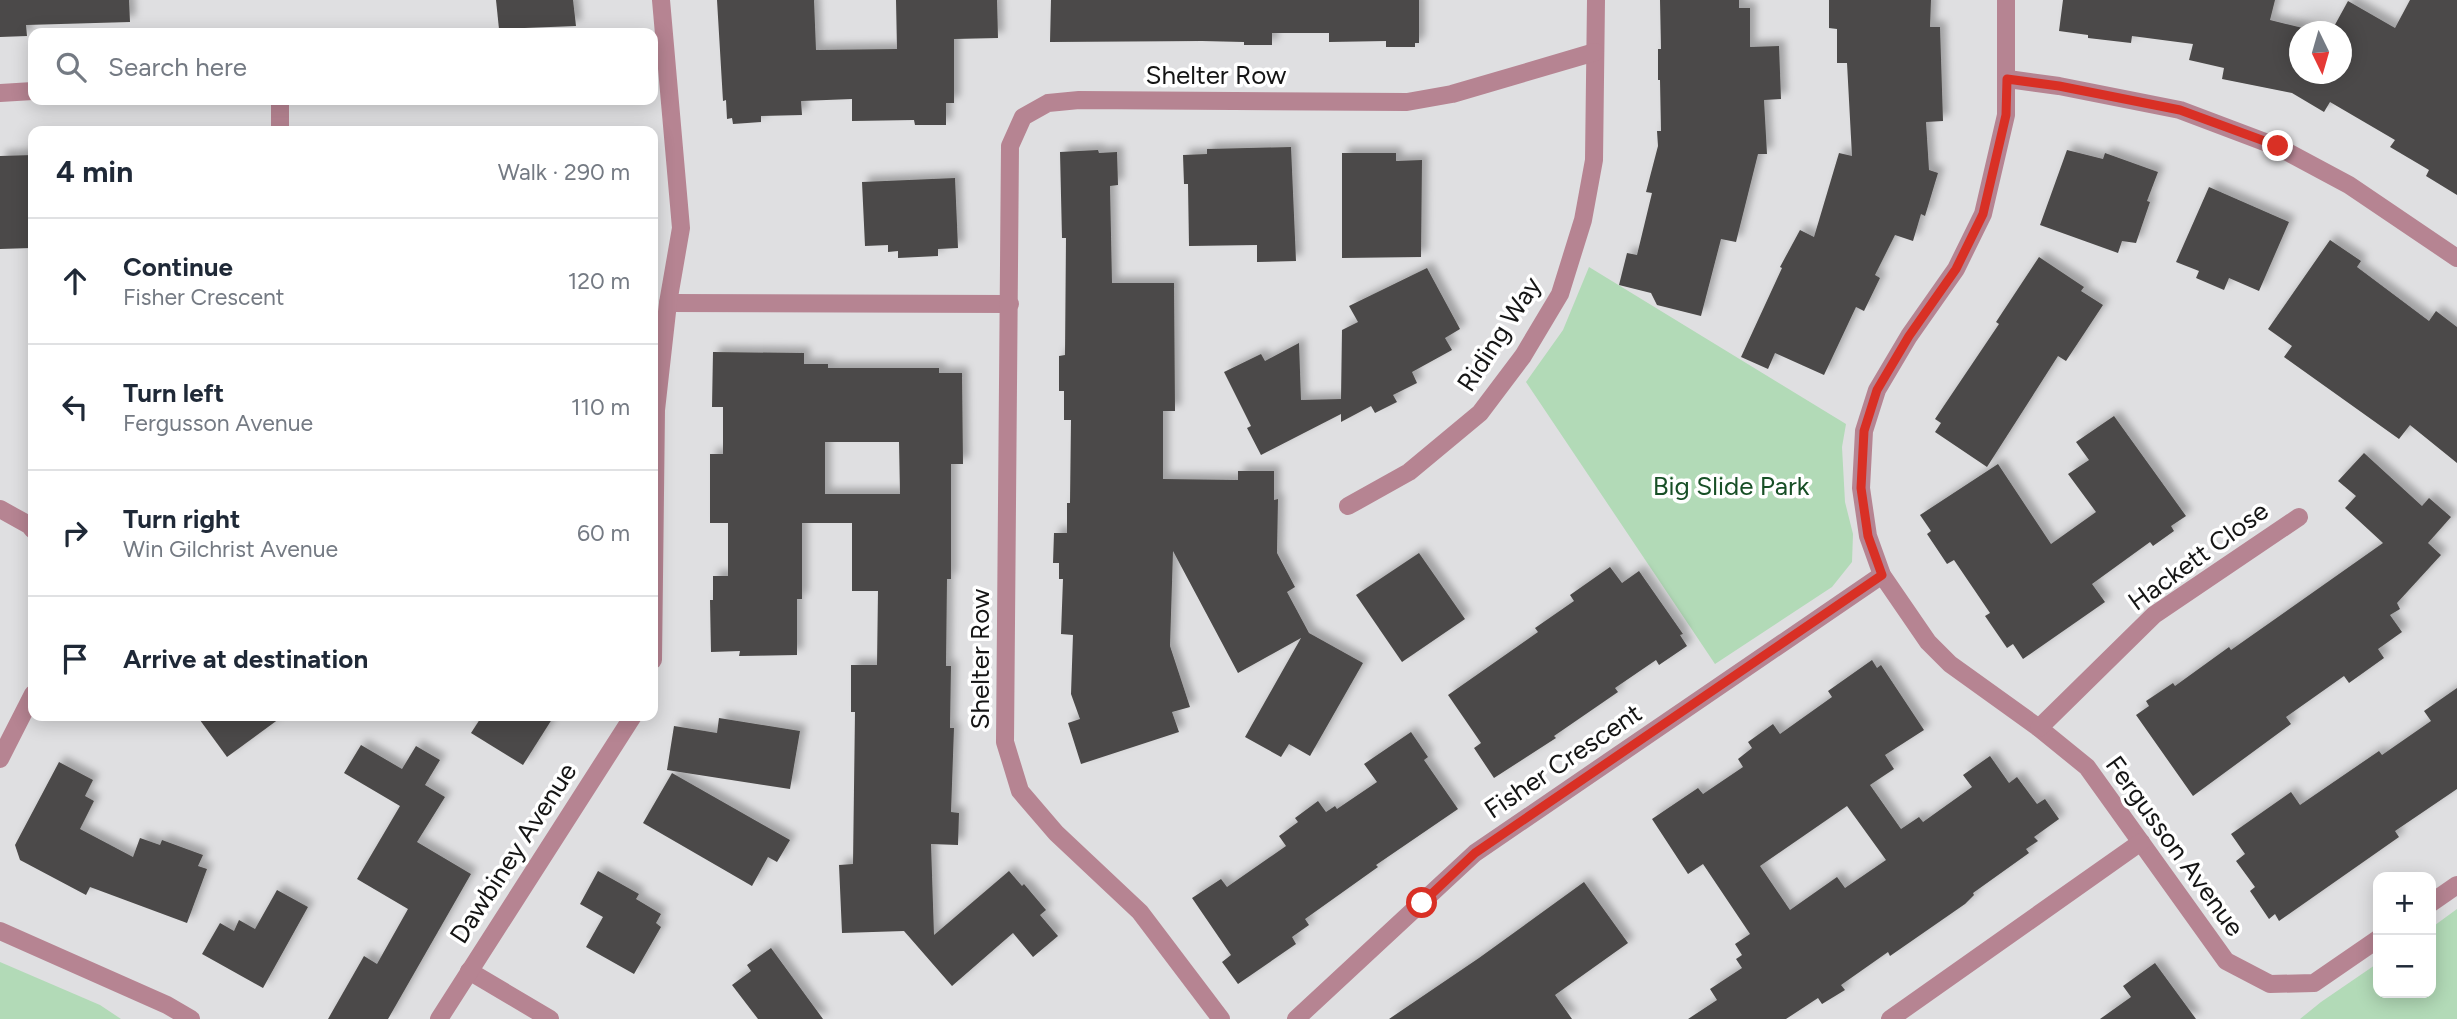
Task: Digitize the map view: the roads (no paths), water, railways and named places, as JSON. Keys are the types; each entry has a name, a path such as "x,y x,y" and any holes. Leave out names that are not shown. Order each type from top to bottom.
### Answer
{"street":[{"path":"658,392 668,303 681,228 676,149 660,72 661,0"},
{"name":"Riding Way","path":"1348,506 1409,472 1480,413 1523,356 1560,294 1583,220 1594,160 1596,0"},
{"name":"Fergusson Avenue","path":"2006,0 2006,115 1983,214 1956,269 1909,336 1877,390 1864,431 1861,488 1868,536 1882,575 1928,642 1950,664 2039,728 2087,767 2226,961 2270,984 2314,983 2373,942"},
{"name":"Shelter Row","path":"1221,1019 1140,912 1056,833 1020,791 1005,742 1010,146 1023,117 1048,103 1079,100 1407,102 1452,94 1595,52"},
{"path":"2007,79 2059,86 2180,110 2278,146 2349,185 2457,258"},
{"path":"0,93 28,91"},
{"path":"280,105 280,126"},
{"path":"668,303 1010,304"},
{"path":"0,509 28,524"},
{"name":"Hackett Close","path":"2039,728 2154,615 2299,517"},
{"name":"Fisher Crescent","path":"1296,1019 1475,853 1882,575"},
{"path":"0,759 28,704"},
{"name":"Dawbiney Avenue","path":"439,1019 630,721"},
{"path":"1890,1019 2141,842"},
{"path":"2436,900 2457,885"},
{"path":"0,932 167,1005 191,1019"},
{"path":"468,971 550,1019"}],"park label":[{"name":"Big Slide Park","path":"1731,486"}]}
